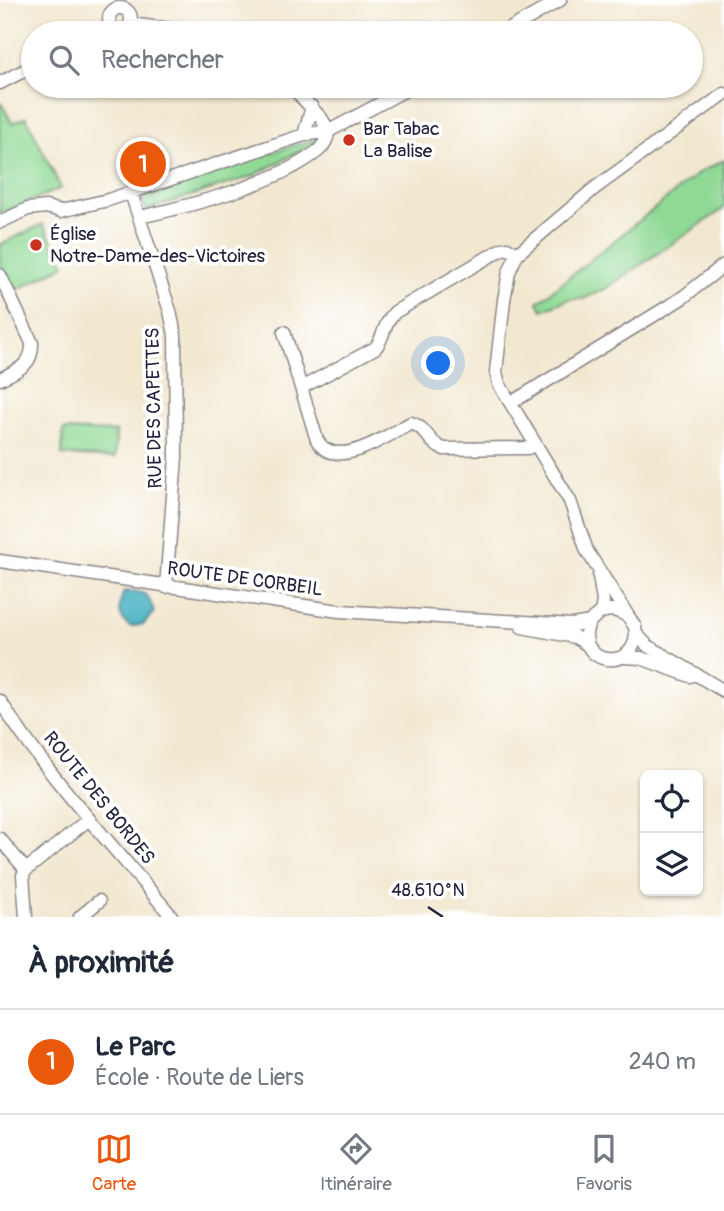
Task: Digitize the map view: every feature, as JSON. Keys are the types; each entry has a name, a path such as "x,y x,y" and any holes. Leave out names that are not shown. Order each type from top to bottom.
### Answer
{"street":[{"path":"523,21 559,0"},
{"path":"109,21 112,12 124,4 130,21"},
{"path":"0,83 21,72"},
{"path":"721,689 648,646 636,634 632,621 597,569 581,538 570,501 499,384 496,372 503,300 509,272 517,254 596,188 724,93"},
{"path":"303,98 329,131"},
{"path":"0,222 28,209 46,207 61,211 131,193 304,135 329,131 391,98"},
{"path":"304,135 312,107"},
{"path":"140,217 212,198 293,166 321,148 329,131"},
{"name":"RUE DES CAPETTES","path":"131,193 170,311 175,335 175,485 166,587"},
{"path":"301,388 375,348 381,342 383,327 395,312 502,249 507,248 517,254"},
{"path":"511,402 682,298 724,265"},
{"path":"0,275 32,342 32,352 25,365 0,379"},
{"path":"284,332 317,440 322,449 329,453 357,452 411,423 418,425 437,447 444,449 528,448 536,444"},
{"name":"ROUTE DE CORBEIL","path":"0,561 339,611 573,625 590,622"},
{"path":"597,569 603,601 601,612"},
{"path":"627,616 615,610 601,612 590,622 587,629 588,645 593,652 608,660 624,657 652,661 721,689"},
{"name":"ROUTE DE CORBEIL","path":"486,620 575,637 588,645"},
{"path":"624,657 633,647 636,634"},
{"name":"ROUTE DES BORDES","path":"0,701 89,819 172,917"},
{"path":"26,917 23,875 26,870 89,819"},
{"path":"0,839 26,870"},
{"path":"80,917 99,901"}],"green space":[{"path":"0,101 12,123 26,117 61,188 0,214"},
{"path":"318,138 318,141 253,176 146,210 139,194"},
{"path":"724,160 722,210 605,289 583,299 569,299 542,310 538,302 700,172"},
{"path":"43,224 65,265 13,292 0,264 1,244"},
{"path":"63,430 116,432 115,458 62,455"}],"water":[{"path":"124,591 141,592 150,600 154,612 144,624 130,627 122,618 120,606"}],"place":[{"name":"Bar Tabac La Balise","path":"349,140"},
{"name":"Le Parc","path":"143,164"},
{"name":"Église Notre-Dame-des-Victoires","path":"36,245"}]}
